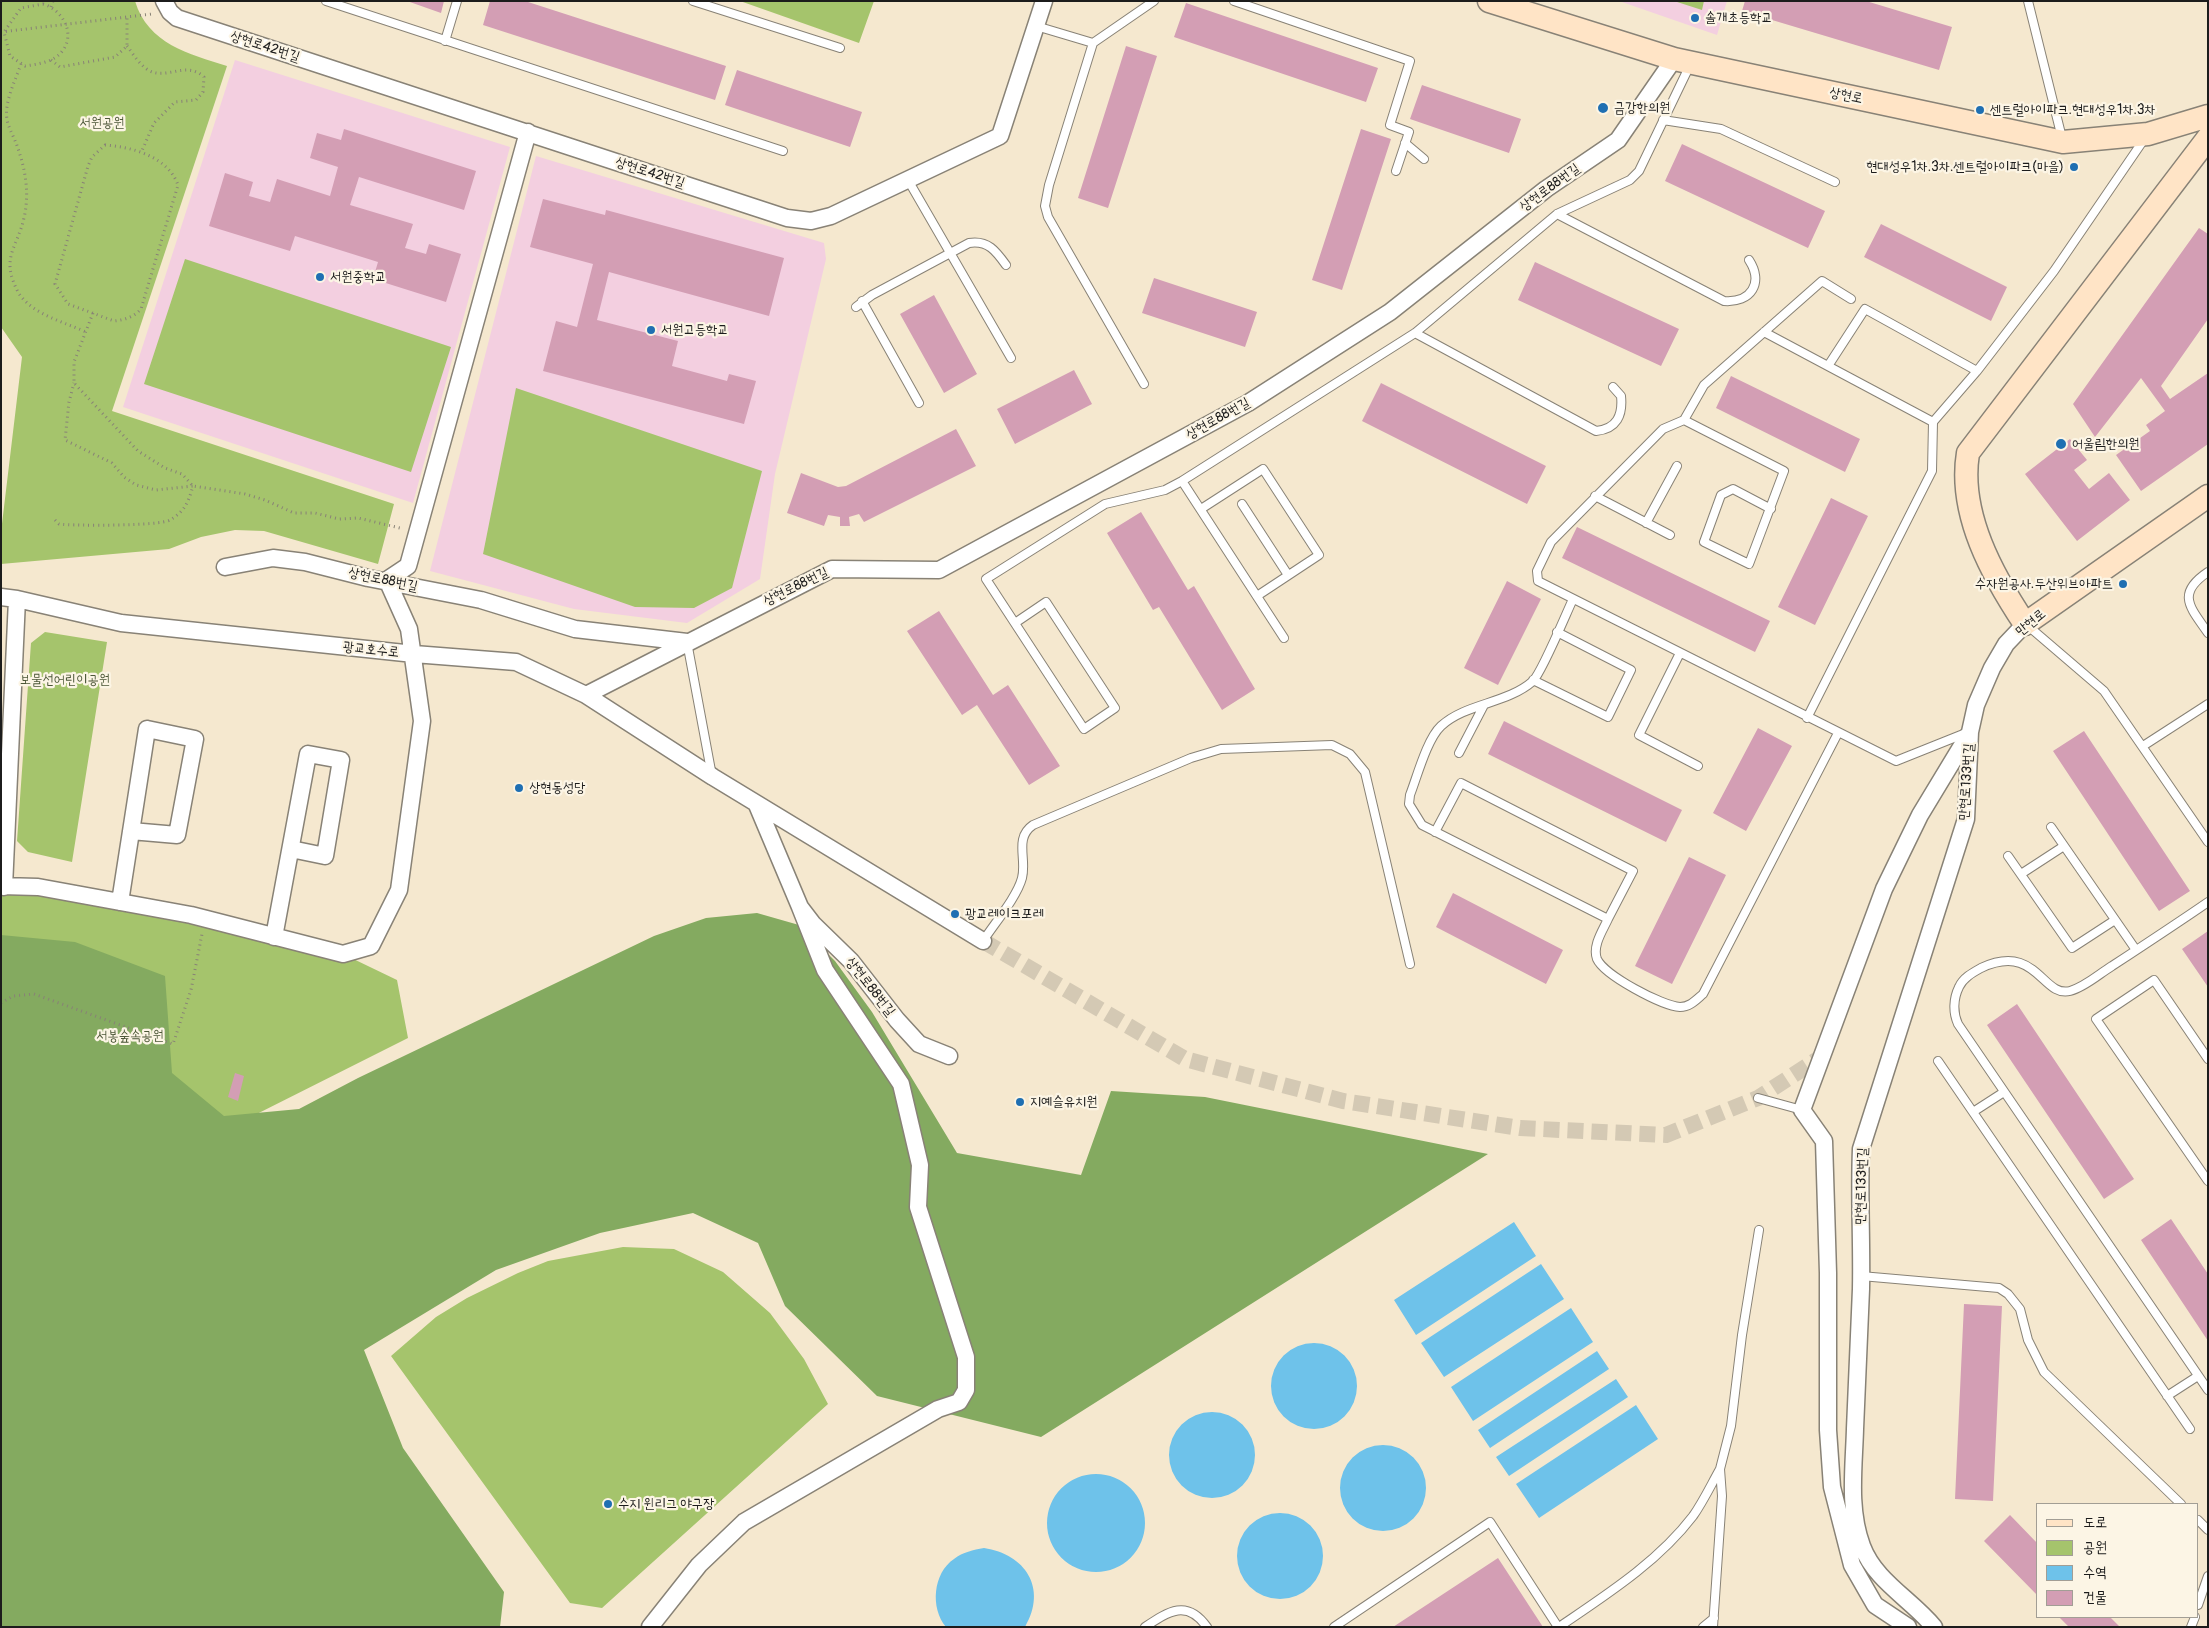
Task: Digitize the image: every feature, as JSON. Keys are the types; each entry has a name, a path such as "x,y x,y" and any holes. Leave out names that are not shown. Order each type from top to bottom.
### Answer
{"street":[{"name":"상현로42번길","path":"167,7 177,18 787,218 811,222 831,216 1000,136 1044,1"},
{"name":"상현로","path":"1489,1 1683,61 2063,142 2148,134 2208,116"},
{"name":"상현로88번길","path":"586,695 832,569 939,570 1248,403 1390,312 1546,189 1618,140 1683,61"},
{"path":"9,598 3,886 38,887 205,919 343,954 371,946 399,890 422,721 409,629 387,580 408,566 528,132"},
{"path":"2025,624 2000,587 1971,512 1966,488 1968,453 2208,138"},
{"name":"만현로","path":"1970,732 1976,705 1992,668 2006,644 2025,624 2208,496"},
{"name":"상현로88번길","path":"225,566 272,558 305,562 368,578 387,580 481,600 574,629 687,642"},
{"name":"광교호수로","path":"9,598 121,623 414,654 516,662 586,695 713,778"},
{"path":"120,902 131,830 147,729 195,739 177,835 131,830"},
{"path":"1908,1627 1874,1605 1852,1565 1832,1487 1828,1430 1828,1273 1824,1141 1802,1110 1884,889 1920,815 1970,732"},
{"name":"만현로133번길","path":"1934,1627 1922,1613 1888,1584 1876,1570 1862,1547 1854,1518 1853,1480 1861,1276 1859,1204 1861,1149 1966,819 1970,732"},
{"path":"274,937 308,754 341,760 325,856 291,849"},
{"path":"713,778 983,941"},
{"name":"상현로88번길","path":"757,805 800,907 813,924 851,961 897,1020 919,1044 949,1056"},
{"path":"650,1627 699,1565 744,1522 938,1409 959,1402 966,1390 966,1357 918,1207 920,1165 902,1084 825,970 800,907"}],"lane":[{"path":"326,1 783,151"},
{"path":"445,40 457,1"},
{"path":"693,1 840,48"},
{"path":"1144,384 1048,217 1045,206 1049,185 1093,43 1154,1"},
{"path":"1234,1 1410,61 1390,125 1409,132 1396,171"},
{"path":"2028,1 2063,142"},
{"path":"1036,26 1093,43"},
{"path":"1015,623 1046,602 1115,708 1084,729 986,579 1105,504 1165,490 1182,481 1415,333 1557,214 1630,180 1638,171 1663,120 1683,61"},
{"path":"1663,120 1721,129 1835,182"},
{"path":"1807,718 1932,471 1933,422 1977,371 2054,271 2148,134"},
{"path":"1405,143 1424,159"},
{"path":"908,180 1011,358"},
{"path":"1557,214 1724,301 1737,302 1751,292 1756,282 1755,270 1749,260"},
{"path":"919,403 859,304 969,243 978,242 990,246 1006,265"},
{"path":"1851,299 1822,281 1704,385 1684,420 1663,429 1551,542 1536,571 1538,581 1807,718 1896,761 1970,732"},
{"path":"1828,366 1865,309 1977,371"},
{"path":"1764,332 1933,422"},
{"path":"1415,333 1596,432 1607,430 1614,426 1620,416 1621,396 1613,387"},
{"path":"1684,420 1784,471 1771,509 1750,564 1704,542 1721,495 1733,489 1771,509"},
{"path":"1646,523 1677,466"},
{"path":"1201,508 1263,469 1319,555 1257,596"},
{"path":"1182,481 1284,638"},
{"path":"1596,496 1670,535"},
{"path":"1242,504 1288,575"},
{"path":"2208,572 2194,584 2189,593 2188,601 2208,633"},
{"path":"1573,599 1534,680 1509,695 1460,715 1440,727 1433,737 1410,795 1409,804 1414,816 1422,824 1608,919"},
{"path":"2025,624 2104,691 2208,842"},
{"path":"1534,680 1608,717 1631,670 1557,632"},
{"path":"687,642 713,778"},
{"path":"1680,653 1638,735 1698,766"},
{"path":"2143,746 2208,704"},
{"path":"1459,753 1484,705"},
{"path":"1436,832 1461,783 1633,872 1596,946 1597,958 1602,967 1614,978 1667,1004 1679,1007 1689,1005 1703,994 1838,733"},
{"path":"983,941 1022,880 1024,865 1022,839 1026,830 1033,825 1205,752 1238,748 1332,745 1350,754 1364,772 1410,964"},
{"path":"2051,827 2136,950"},
{"path":"2021,874 2064,846"},
{"path":"2008,856 2072,948 2115,920"},
{"path":"2208,902 2090,980 2068,992 2060,991 2051,986 2021,962 2010,960 1984,967 1965,978 1956,996 1955,1016 1958,1024 2208,1390"},
{"path":"2208,1059 2154,980 2096,1019 2208,1181"},
{"path":"1938,1061 2190,1429"},
{"path":"1973,1112 2004,1092"},
{"path":"1758,1098 1802,1110"},
{"path":"1334,1627 1490,1522 1559,1627 1644,1566 1673,1538 1693,1515 1720,1469 1731,1426 1742,1335 1759,1230"},
{"path":"1861,1276 1999,1288 2008,1294 2020,1309 2028,1340 2044,1372 2181,1503"},
{"path":"2167,1396 2198,1376"},
{"path":"1713,1627 1722,1496 1720,1469"},
{"path":"2199,1521 2208,1530"},
{"path":"2199,1602 2208,1576"},
{"path":"1145,1627 1171,1612 1185,1609 1196,1613 1207,1627"},
{"path":"1703,1627 1714,1618"}],"path":[{"path":"52,7 53,1"},
{"path":"32,5 52,7 67,24 68,39 64,49 51,60 41,64 25,66 10,56 3,32 21,8 32,5"},
{"path":"3,32 127,17 167,7"},
{"path":"127,17 127,46 142,65 150,71 164,74 188,69 200,72 204,77 204,92 196,100 175,102 168,107 154,123 141,153"},
{"path":"51,60 60,66 74,66 115,57 127,46"},
{"path":"21,64 7,107 6,118 21,156 27,182 24,219 10,252 8,270 18,293 32,307 86,332"},
{"path":"105,145 141,153 162,162 174,175 178,185 141,308 137,314 121,320 114,320 68,304 55,284 92,157 105,145"},
{"path":"93,313 74,362 74,383 69,402 65,440 112,463 124,477 136,485 156,490 193,486 245,494 266,500 294,513 315,513 339,519 358,518 418,531"},
{"path":"74,383 138,451 165,468 182,474 193,486"},
{"path":"55,520 59,524 76,526 134,523 151,525 169,522 188,505 193,486"},
{"path":"1,1003 13,996 34,994 174,1044 191,990 205,919"}],"shaded area":[{"name":"솔개초등학교","path":"1619,1 1727,1 1717,35"},
{"name":"서원중학교","path":"235,60 510,147 413,503 123,407"},
{"name":"서원고등학교","path":"536,156 824,243 826,259 775,474 760,579 687,623 574,609 430,571"}],"green space":[{"name":"서원공원","path":"1,1 135,1 141,16 160,37 198,57 227,66 112,411 394,504 378,564 264,531 235,530 201,537 169,549 1,564 1,532 22,357 1,327"},
{"path":"740,1 874,1 859,43"},
{"path":"1674,1 1704,1 1702,10"},
{"path":"185,259 451,347 411,472 144,384"},
{"path":"516,388 762,471 732,588 694,608 635,607 483,554"},
{"name":"보물선어린이공원","path":"45,632 107,642 72,862 28,852 17,841 31,643"},
{"name":"서봉숲속공원","path":"1,886 38,887 343,954 397,980 408,1038 211,1137 1,1627"},
{"path":"757,913 799,925 835,961 872,1012 957,1153 1081,1175 1111,1091 1205,1097 1488,1154 1041,1437 877,1396 785,1306 758,1243 693,1213 600,1233 496,1270 364,1350 403,1448 504,1592 500,1627 1,1627 1,935 75,942 165,976 172,1073 224,1116 299,1109 358,1078 654,936 706,918"},
{"name":"수지 윈리그 야구장","path":"623,1247 674,1249 723,1272 770,1313 804,1359 828,1404 602,1608 570,1603 391,1356 436,1317 467,1298 518,1273 548,1261"}],"water":[{"path":"1514,1222 1536,1256 1416,1335 1394,1300"},
{"path":"1541,1264 1564,1299 1444,1377 1421,1343"},
{"path":"1571,1308 1593,1342 1473,1421 1451,1387"},
{"path":"1314,1343 1330,1346 1338,1350 1350,1362 1354,1370 1357,1386 1354,1402 1350,1410 1338,1422 1330,1426 1314,1429 1298,1426 1290,1422 1278,1410 1274,1402 1271,1386 1274,1370 1278,1362 1290,1350 1298,1346"},
{"path":"1597,1351 1609,1369 1490,1448 1478,1430"},
{"path":"1616,1379 1628,1397 1509,1476 1496,1457"},
{"path":"1636,1405 1658,1439 1539,1518 1516,1484"},
{"path":"1212,1412 1228,1415 1236,1419 1248,1431 1252,1439 1255,1455 1252,1471 1248,1479 1236,1491 1228,1495 1212,1498 1196,1495 1188,1491 1176,1479 1172,1471 1169,1455 1172,1439 1176,1431 1188,1419 1196,1415"},
{"path":"1383,1445 1399,1448 1407,1452 1419,1464 1423,1472 1426,1488 1423,1504 1419,1512 1407,1524 1399,1528 1383,1531 1367,1528 1359,1524 1347,1512 1343,1504 1340,1488 1343,1472 1347,1464 1359,1452 1367,1448"},
{"path":"1096,1474 1115,1478 1131,1488 1141,1504 1145,1523 1141,1542 1131,1558 1115,1568 1096,1572 1077,1568 1061,1558 1051,1542 1047,1523 1051,1504 1061,1488 1077,1478"},
{"path":"1280,1513 1296,1516 1304,1520 1316,1532 1320,1540 1323,1556 1320,1572 1316,1580 1304,1592 1296,1596 1280,1599 1264,1596 1256,1592 1244,1580 1240,1572 1237,1556 1240,1540 1244,1532 1256,1520 1264,1516"},
{"path":"984,1548 1011,1557 1021,1565 1028,1575 1033,1586 1034,1599 1032,1613 1025,1627 946,1627 941,1619 936,1601 936,1591 942,1573 947,1565 957,1557"}],"building":[{"path":"407,1 444,1 441,13"},
{"path":"490,1 525,1 726,66 715,100 483,25"},
{"path":"1745,1 1866,1 1952,27 1939,70 1742,11"},
{"path":"1186,3 1378,68 1366,102 1174,37"},
{"path":"1126,46 1157,56 1108,208 1078,198"},
{"path":"737,70 862,112 850,147 725,105"},
{"path":"1422,85 1521,119 1509,153 1410,119"},
{"path":"344,129 476,171 464,210 359,177 350,205 413,224 405,248 426,254 429,244 461,254 446,302 373,279 378,262 295,236 290,251 209,226 225,173 253,182 249,196 270,202 277,179 330,196 338,167 310,158 317,133 341,140"},
{"path":"1361,129 1391,139 1342,290 1312,280"},
{"path":"1682,144 1825,211 1808,248 1665,181"},
{"path":"543,199 605,215 606,210 784,258 769,316 609,272 597,320 678,341 672,366 727,381 729,374 756,381 744,424 543,371 556,321 577,327 593,264 530,247"},
{"path":"1881,224 2007,287 1991,321 1864,257"},
{"path":"2199,228 2208,234 2208,319 2161,386 2170,399 2208,373 2208,444 2141,491 2116,455 2150,431 2146,425 2165,411 2141,378 2095,437 2073,404"},
{"path":"1535,262 1679,329 1661,366 1518,300"},
{"path":"1154,278 1257,312 1245,347 1142,313"},
{"path":"934,295 977,374 944,393 900,314"},
{"path":"1074,370 1092,404 1015,444 997,409"},
{"path":"1731,376 1860,439 1845,472 1716,408"},
{"path":"1381,383 1546,466 1527,504 1362,421"},
{"path":"956,429 976,466 864,522 859,514 849,517 850,526 840,526 840,517 828,515 824,526 787,513 801,473 838,487 846,486"},
{"path":"2070,439 2087,460 2074,470 2089,489 2109,473 2130,500 2077,541 2025,474"},
{"path":"1831,498 1868,516 1815,625 1778,607"},
{"path":"1141,512 1188,590 1194,586 1255,689 1222,710 1159,607 1153,610 1107,533"},
{"path":"1577,527 1770,621 1755,652 1562,558"},
{"path":"1507,581 1541,599 1498,685 1464,668"},
{"path":"939,611 993,695 1008,685 1060,766 1029,785 977,705 962,715 907,631"},
{"path":"1504,721 1682,810 1666,842 1488,754"},
{"path":"1758,728 1792,746 1746,831 1713,813"},
{"path":"2084,731 2190,891 2159,911 2053,751"},
{"path":"1689,857 1726,875 1672,984 1635,966"},
{"path":"1453,893 1563,950 1546,984 1436,927"},
{"path":"2208,931 2208,987 2182,949"},
{"path":"2017,1004 2134,1179 2104,1199 1987,1025"},
{"path":"235,1073 244,1076 238,1101 228,1097"},
{"path":"2171,1219 2208,1274 2208,1341 2141,1240"},
{"path":"1964,1304 2002,1306 1993,1501 1955,1499"},
{"path":"2010,1515 2036,1542 2036,1594 1984,1541"},
{"path":"1498,1558 1543,1627 1393,1627"},
{"path":"2060,1618 2111,1618 2120,1627 2069,1627"}],"tunnel":[{"path":"983,941 1185,1059 1343,1101 1520,1128 1666,1135 1758,1098 1821,1057"}],"place":[{"name":"솔개초등학교","path":"1695,18"},
{"name":"금강한의원","path":"1603,108"},
{"name":"센트럴아이파크.현대성우1차.3차","path":"1980,110"},
{"name":"현대성우1차.3차.센트럴아이파크(마을)","path":"2074,167"},
{"name":"서원중학교","path":"320,277"},
{"name":"서원고등학교","path":"651,330"},
{"name":"어울림한의원","path":"2061,444"},
{"name":"수자원공사.두산위브아파트","path":"2123,584"},
{"name":"상현동성당","path":"519,788"},
{"name":"광교레이크포레","path":"955,914"},
{"name":"지예슬유치원","path":"1020,1102"},
{"name":"수지 윈리그 야구장","path":"608,1504"}]}
